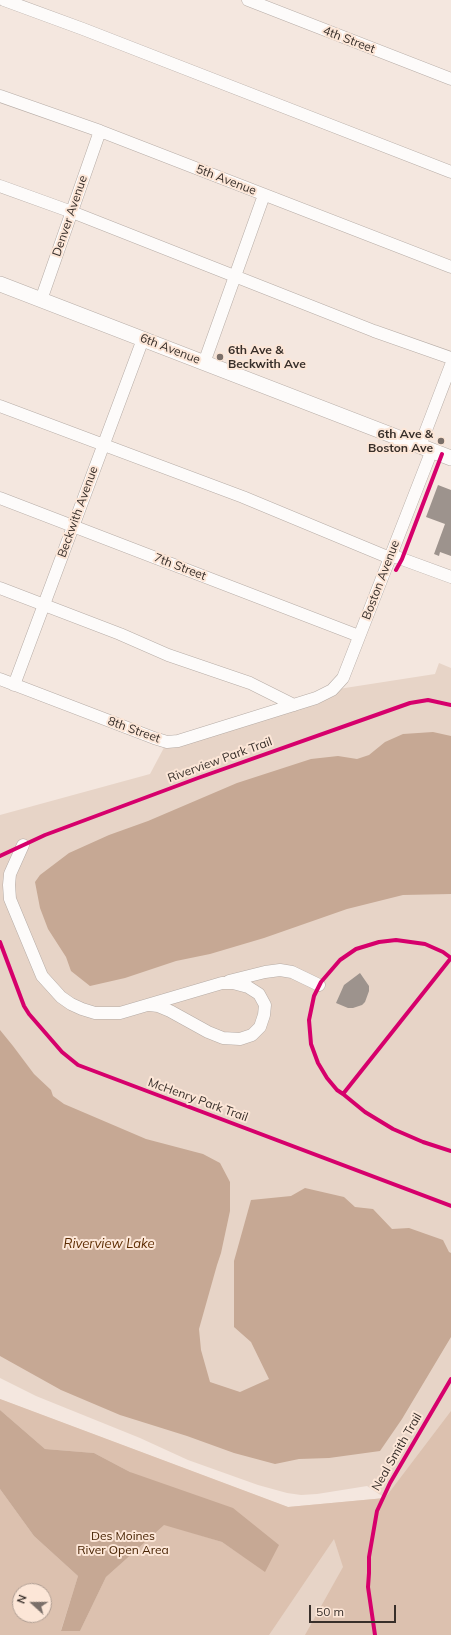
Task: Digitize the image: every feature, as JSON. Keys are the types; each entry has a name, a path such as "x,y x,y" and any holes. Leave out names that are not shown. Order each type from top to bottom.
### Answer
{"main road":[{"name":"6th Avenue","path":"0,284 451,458"}],"street":[{"path":"4,0 83,29 451,172"},
{"name":"4th Street","path":"248,0 451,79"},
{"name":"5th Avenue","path":"0,96 100,131 451,267"},
{"name":"Denver Avenue","path":"40,300 100,131"},
{"path":"0,186 72,212 367,329 451,358"},
{"path":"204,363 264,195"},
{"name":"Beckwith Avenue","path":"14,685 143,339"},
{"name":"Boston Avenue","path":"316,698 332,690 343,678 390,556 426,448 451,365"},
{"path":"0,406 243,497 390,556 451,577"},
{"name":"7th Street","path":"0,498 359,636"},
{"path":"0,588 120,634 168,655 250,683 294,704"},
{"name":"8th Street","path":"0,679 167,742 178,741 316,698"},
{"path":"22,846 10,874 8,885 10,899 42,976 61,997 71,1004 82,1009 95,1012 120,1013 222,983 265,972 280,970 292,972 319,985"},
{"path":"150,1005 170,1011 208,1032 223,1038 240,1039 252,1035 260,1027 264,1016 265,1005 259,994 248,987 232,983 222,983"}],"green space":[{"path":"439,663 451,668 451,1635 0,1635 0,1399 288,1507 385,1498 367,1486 301,1495 287,1493 258,1485 188,1460 140,1438 36,1396 0,1378 0,815 150,774 167,742 332,690 435,674"}],"shaded area":[{"name":"Des Moines River Open Area","path":"0,1399 288,1507 385,1498 451,1411 451,1635 305,1635 343,1567 334,1539 269,1635 0,1635 0,1489 34,1536 78,1576 61,1630 80,1631 106,1577 164,1524 222,1542 265,1571 130,1472 94,1453 45,1449 0,1410"}],"water":[{"path":"433,732 451,736 451,894 403,895 347,909 264,938 210,954 176,961 125,978 90,986 71,971 66,957 48,929 40,908 35,882 40,875 69,853 109,835 148,821 237,783 311,759 338,756 357,759 369,755 385,742 403,734"},
{"name":"Riverview Lake","path":"0,1030 34,1074 51,1090 53,1096 64,1104 146,1139 203,1154 220,1163 230,1182 230,1211 221,1253 199,1329 201,1350 210,1382 240,1392 269,1379 251,1342 234,1327 234,1261 251,1200 291,1196 305,1188 344,1197 355,1207 373,1209 392,1229 409,1228 443,1240 451,1253 451,1337 402,1419 380,1451 329,1458 299,1459 275,1464 234,1453 187,1436 120,1415 61,1390 0,1356"},
{"path":"0,1410 45,1449 94,1453 130,1472 233,1508 279,1545 265,1572 222,1542 164,1525 106,1577 80,1631 61,1631 78,1576 34,1536 0,1489"}],"building":[{"path":"438,485 451,490 451,556 440,552 439,556 434,554 445,524 426,517"},
{"path":"360,973 369,986 369,991 365,1002 362,1005 353,1008 348,1008 336,1003 344,985"}],"cycle path":[{"path":"396,570 402,559 442,454"},
{"name":"Riverview Park Trail","path":"0,856 45,835 198,778 410,703 428,700 451,705"},
{"path":"343,1094 451,958 443,952 425,944 396,940 379,942 356,949 340,960 321,982 314,996 309,1020 311,1044 318,1063 327,1078 337,1090 365,1112 393,1129 423,1142 451,1151"},
{"name":"McHenry Park Trail","path":"0,942 24,1006 29,1014 62,1052 78,1065 451,1206"},
{"name":"Neal Smith Trail","path":"375,1635 368,1587 369,1557 377,1511 390,1483 451,1379"}],"place":[{"name":"6th Ave & Beckwith Ave","path":"220,357"},
{"name":"6th Ave & Boston Ave","path":"441,441"}]}
